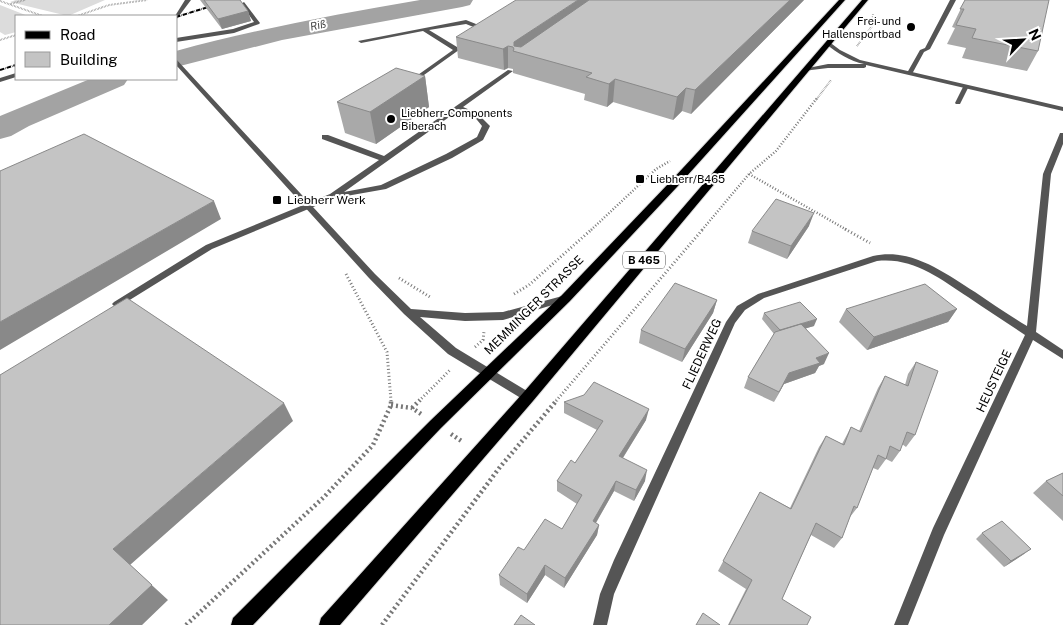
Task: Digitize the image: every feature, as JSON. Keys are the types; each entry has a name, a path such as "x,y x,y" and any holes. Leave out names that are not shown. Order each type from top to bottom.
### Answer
{"main road":[{"name":"MEMMINGER STRASSE","path":"240,625 436,424 566,298 673,185 842,0"},
{"name":"B 465","path":"328,625 528,397 865,0"}],"street":[{"path":"178,15 188,0"},
{"path":"910,73 922,50 927,49 953,0"},
{"path":"178,40 234,32 257,23 244,4"},
{"path":"361,41 466,22 479,27 480,33 405,86"},
{"path":"423,30 456,49"},
{"path":"828,43 848,57 1063,110"},
{"path":"178,64 372,276 408,312 452,351 528,397"},
{"path":"805,70 842,66 881,66"},
{"path":"333,196 510,72"},
{"path":"0,80 15,75"},
{"path":"958,103 966,86"},
{"path":"109,309 209,247 333,196 383,187 449,156 480,138 486,126 475,114 458,108"},
{"name":"HEUSTEIGE","path":"901,625 938,533 1031,334 1047,174 1063,135"},
{"path":"325,137 384,159"},
{"name":"FLIEDERWEG","path":"600,625 607,594 619,565 731,322 741,308 762,296 876,258 890,256 911,260 931,268 1063,355"},
{"path":"408,312 465,317 503,316 566,298"}],"path":[{"path":"9,5 25,0"},
{"path":"80,15 109,5 147,0"},
{"path":"0,1 40,15"},
{"path":"848,57 872,26 873,12"},
{"path":"0,40 15,35"},
{"path":"382,625 500,467 748,174 776,151 842,66"},
{"path":"507,296 530,285 605,218 656,169 672,160"},
{"path":"748,174 828,218 890,256"},
{"path":"186,625 324,497 373,445 391,405 387,352 348,276 341,269"}],"shaded area":[{"path":"16,0 105,0 70,15 10,2"},
{"path":"0,5 25,15 15,15 15,32 5,35 0,32"}],"building":[{"path":"204,0 240,0 248,11 218,19"},
{"path":"516,0 578,0 514,42 514,46 521,47 589,0 790,0 695,90 686,88 677,97 615,79 609,84 586,77 592,73 513,51 513,47 508,46 503,49 456,37"},
{"path":"965,0 1049,0 1038,51 972,38 976,29 956,25 964,9 960,9"},
{"path":"396,68 425,76 370,112 337,102"},
{"path":"84,134 214,201 0,322 0,171"},
{"path":"776,199 814,213 791,246 752,231"},
{"path":"675,283 717,300 685,349 641,330"},
{"path":"925,284 957,309 874,337 846,309"},
{"path":"127,298 284,403 113,549 152,585 109,625 0,625 0,375"},
{"path":"800,302 817,319 780,330 764,313"},
{"path":"801,324 829,353 816,358 820,363 789,373 779,392 748,377 775,332"},
{"path":"916,362 938,371 915,435 907,432 900,451 890,446 886,459 878,455 857,508 854,506 842,538 816,523 782,599 811,617 807,625 729,625 752,580 723,561 760,492 791,509 826,436 844,445 851,427 861,432 885,376 908,386"},
{"path":"594,382 649,409 619,456 647,470 636,490 616,481 593,521 599,525 565,578 545,565 527,594 499,575 518,547 524,550 545,519 562,529 582,495 557,481 571,460 575,463 603,421 564,402 584,395"},
{"path":"1063,473 1063,496 1046,481"},
{"path":"1002,521 1031,549 1011,561 982,533"},
{"path":"703,613 720,625 696,625"},
{"path":"521,615 535,625 514,625"}],"waterway":[{"name":"Riß","path":"178,58 282,32 462,0"},
{"name":"Riß","path":"0,129 18,119 112,80"}],"railway":[{"path":"178,16 231,0"},
{"path":"0,70 15,65"}],"place":[{"name":"Frei- und Hallensportbad","path":"911,27"},
{"name":"Liebherr-Components Biberach","path":"391,119"},
{"name":"Liebherr/B465","path":"640,179"},
{"name":"Liebherr Werk","path":"277,200"}]}
